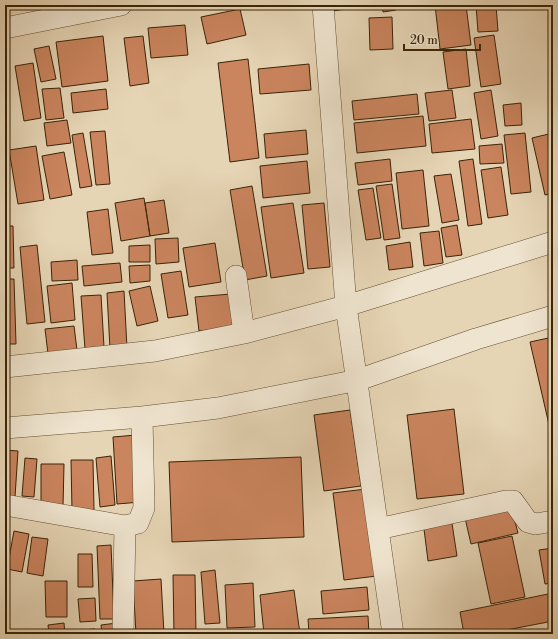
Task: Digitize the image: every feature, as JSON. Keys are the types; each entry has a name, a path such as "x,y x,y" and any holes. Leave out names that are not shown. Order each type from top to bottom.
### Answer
{"street":[{"path":"5,28 91,8 121,5"},
{"path":"323,5 347,311 393,634"},
{"path":"5,367 155,352 347,311 553,242"},
{"path":"236,276 244,333"},
{"path":"5,428 142,417 218,408 356,372 553,316"},
{"path":"5,505 125,526 138,523 144,508 142,417"},
{"path":"378,529 506,501 513,501 528,522 536,524 553,521"},
{"path":"123,634 125,526"}],"building":[{"path":"332,5 369,5 333,11"},
{"path":"382,5 395,5 396,10 383,12"},
{"path":"435,5 466,5 471,45 440,49"},
{"path":"476,5 496,5 498,31 478,32"},
{"path":"240,9 246,35 207,44 201,17"},
{"path":"392,17 393,49 370,50 369,18"},
{"path":"185,25 188,55 151,58 148,28"},
{"path":"494,35 501,84 481,87 474,38"},
{"path":"103,36 108,81 62,87 56,42"},
{"path":"143,36 149,83 130,86 124,38"},
{"path":"49,46 56,79 41,82 34,49"},
{"path":"466,49 470,86 448,89 443,52"},
{"path":"248,59 259,158 230,162 218,63"},
{"path":"33,63 41,118 24,121 15,66"},
{"path":"309,64 311,90 260,94 258,69"},
{"path":"60,88 64,118 46,120 42,89"},
{"path":"106,89 108,109 73,113 71,93"},
{"path":"452,90 456,118 429,121 425,93"},
{"path":"491,90 498,136 481,139 474,93"},
{"path":"417,94 419,114 354,120 352,101"},
{"path":"521,103 522,125 505,126 503,105"},
{"path":"423,116 426,146 357,153 354,123"},
{"path":"471,119 475,149 432,153 429,124"},
{"path":"67,120 71,143 47,146 44,123"},
{"path":"306,130 308,154 266,158 264,134"},
{"path":"105,131 110,184 96,185 90,132"},
{"path":"83,133 92,186 80,188 72,135"},
{"path":"525,133 531,192 511,194 504,135"},
{"path":"553,133 553,193 545,195 532,138"},
{"path":"502,144 504,163 480,164 479,146"},
{"path":"36,146 44,200 18,204 9,150"},
{"path":"64,152 72,195 50,199 42,156"},
{"path":"390,159 392,181 358,185 355,163"},
{"path":"473,159 482,224 468,226 459,161"},
{"path":"307,161 310,193 263,198 260,166"},
{"path":"501,167 508,215 488,218 481,170"},
{"path":"423,170 429,226 402,229 396,173"},
{"path":"451,174 459,220 442,223 434,176"},
{"path":"392,184 400,238 384,240 376,186"},
{"path":"252,186 267,276 245,280 230,190"},
{"path":"373,188 381,238 366,240 358,190"},
{"path":"144,198 150,236 121,241 115,203"},
{"path":"164,200 169,233 150,236 145,203"},
{"path":"293,203 304,273 271,278 261,207"},
{"path":"324,203 330,267 308,269 302,205"},
{"path":"108,209 113,253 92,255 87,212"},
{"path":"457,225 462,255 446,257 441,228"},
{"path":"5,226 13,226 14,268 5,268"},
{"path":"439,231 443,263 424,266 420,233"},
{"path":"178,238 179,262 156,264 155,239"},
{"path":"410,242 413,267 389,270 386,246"},
{"path":"215,243 221,282 189,287 183,248"},
{"path":"37,245 45,322 27,324 20,247"},
{"path":"150,245 150,262 129,262 129,246"},
{"path":"77,260 78,280 52,281 51,262"},
{"path":"120,263 122,282 84,286 82,266"},
{"path":"150,265 150,281 130,283 129,266"},
{"path":"181,271 188,315 168,318 161,274"},
{"path":"5,279 14,279 16,344 5,344"},
{"path":"72,283 75,320 51,323 47,286"},
{"path":"150,286 158,321 137,326 129,291"},
{"path":"124,291 127,348 110,349 107,293"},
{"path":"231,294 235,327 199,331 195,297"},
{"path":"101,295 104,347 85,349 81,296"},
{"path":"74,326 77,350 48,354 45,329"},
{"path":"553,337 553,442 530,342"},
{"path":"454,409 464,494 417,499 407,415"},
{"path":"350,410 361,486 324,491 314,415"},
{"path":"136,435 141,502 117,504 113,437"},
{"path":"5,450 18,451 15,497 5,496"},
{"path":"111,456 115,505 100,507 96,458"},
{"path":"301,457 304,537 172,542 169,462"},
{"path":"25,458 37,459 34,497 22,496"},
{"path":"71,460 93,460 94,511 72,511"},
{"path":"41,464 64,464 63,507 41,507"},
{"path":"366,489 377,576 344,580 333,493"},
{"path":"511,507 518,533 471,544 465,518"},
{"path":"451,517 457,556 428,561 423,521"},
{"path":"14,531 29,534 22,572 7,569"},
{"path":"512,536 525,597 491,604 478,543"},
{"path":"32,537 48,539 43,576 27,573"},
{"path":"111,545 114,619 100,619 97,546"},
{"path":"553,548 553,583 545,584 539,550"},
{"path":"78,554 92,554 93,587 78,587"},
{"path":"215,570 220,623 205,624 201,572"},
{"path":"173,575 195,575 196,634 174,634"},
{"path":"161,579 164,634 136,634 133,581"},
{"path":"45,581 67,581 67,617 46,617"},
{"path":"253,583 255,627 227,628 225,585"},
{"path":"367,587 369,610 323,614 321,591"},
{"path":"294,590 300,634 264,634 260,595"},
{"path":"553,593 553,621 486,634 464,634 460,612"},
{"path":"95,598 96,621 80,622 78,599"},
{"path":"368,616 369,634 309,634 308,619"},
{"path":"64,623 65,634 49,634 48,625"},
{"path":"117,623 118,634 102,634 101,625"},
{"path":"95,629 95,634 81,634 81,630"},
{"path":"256,632 256,634 205,634 205,633"}]}
